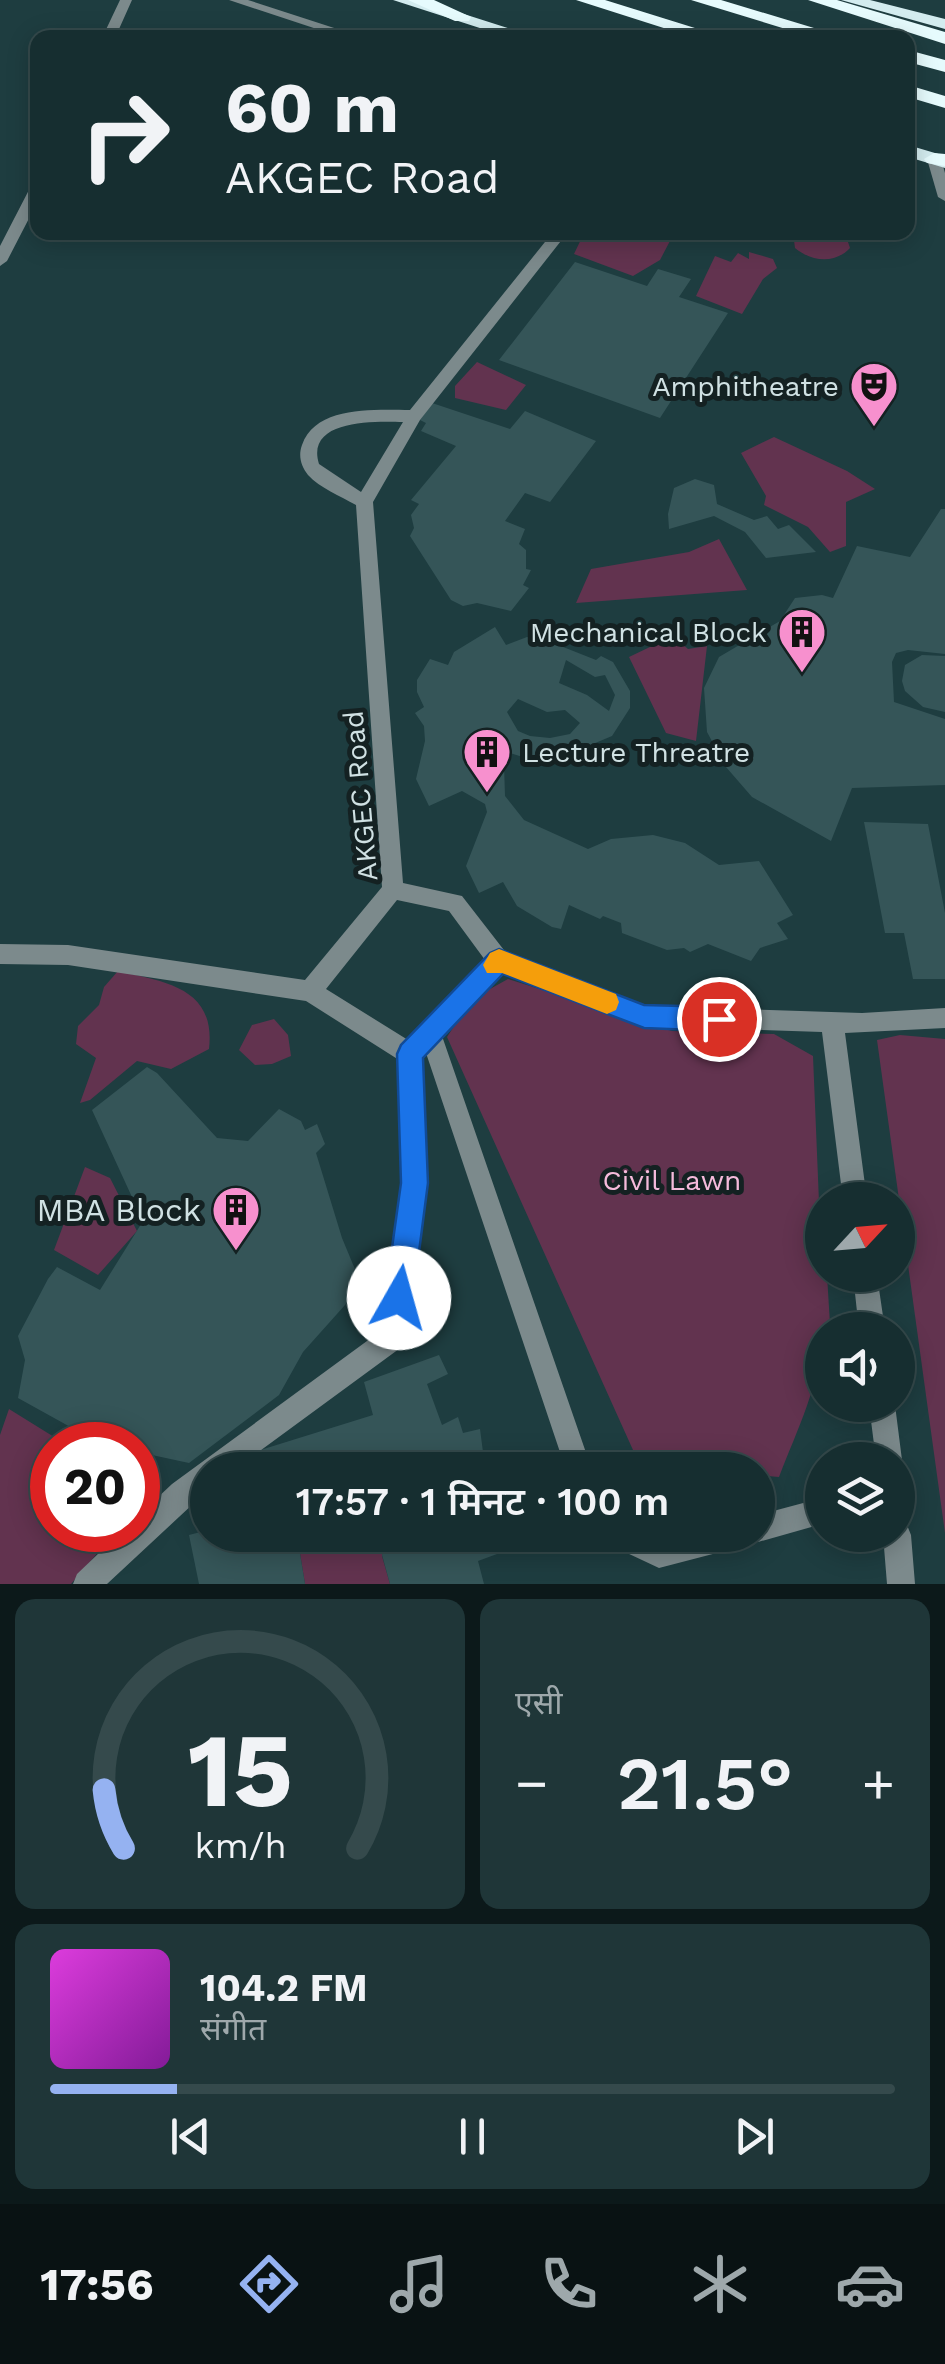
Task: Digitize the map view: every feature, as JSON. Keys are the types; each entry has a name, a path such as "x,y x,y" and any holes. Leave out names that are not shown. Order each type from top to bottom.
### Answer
{"highway":[{"path":"402,0 503,30"},
{"path":"417,0 462,18"},
{"path":"585,0 690,30"},
{"path":"700,0 809,30"},
{"path":"817,0 945,38"},
{"path":"850,0 945,24"},
{"path":"915,58 945,66"},
{"path":"915,93 945,102"},
{"path":"915,153 941,160"}],"street":[{"path":"112,30 126,0"},
{"path":"235,0 333,30"},
{"path":"941,160 945,198"},
{"path":"0,261 30,202"},
{"path":"414,416 346,418 333,422 310,444 307,454 314,471 364,502 414,416 555,240"},
{"name":"AKGEC Road","path":"364,502 392,890 455,903 499,961"},
{"path":"310,991 392,890"},
{"path":"0,954 68,955 310,991 410,1054"},
{"path":"237,1452 394,1336 415,1183 410,1054 499,961 644,1016 832,1022 945,1018"},
{"path":"832,1022 853,1182"},
{"path":"430,1032 573,1452"},
{"path":"86,1584 190,1486"},
{"path":"775,1524 805,1516"},
{"path":"899,1552 902,1584"}],"green space":[{"path":"581,240 670,240 660,260 633,276 574,254"},
{"path":"794,240 847,240 850,248 830,259 816,258 795,248"},
{"path":"749,252 773,259 777,268 763,279 742,314 696,296 715,256 731,262 738,253 749,259"},
{"path":"477,362 526,385 506,410 455,398 455,386"},
{"path":"774,437 847,471 875,489 846,502 846,546 830,552 808,527 764,505 766,496 741,453"},
{"path":"719,539 747,590 576,603 591,569 689,552"},
{"path":"673,636 688,649 707,646 696,741 666,733 629,657"},
{"path":"118,971 170,984 196,1000 209,1029 209,1049 171,1069 137,1061 90,1100 80,1103 96,1058 76,1044 78,1026 99,1005 104,987"},
{"name":"Civil Lawn","path":"508,979 672,1031 774,1034 813,1056 818,1182 805,1182 805,1292 828,1292 829,1312 805,1312 805,1411 779,1477 775,1477 775,1452 633,1450 447,1037 472,999"},
{"path":"274,1019 288,1035 291,1056 272,1064 255,1065 239,1050 252,1025"},
{"path":"900,1035 945,1039 945,1533 912,1292 915,1292 915,1182 897,1182 877,1040"},
{"path":"85,1167 110,1178 137,1231 98,1275 54,1250"},
{"path":"9,1409 30,1422 30,1552 98,1552 71,1584 0,1584 0,1435"},
{"path":"300,1552 383,1552 390,1584 305,1584"}],"building":[{"path":"575,262 647,286 658,269 691,279 679,297 728,313 660,418 499,360"},
{"path":"432,403 510,429 525,411 596,441 550,502 525,493 505,521 525,529 519,544 526,550 526,569 531,570 523,585 529,588 511,611 477,603 463,606 451,600 410,536 414,528 411,515 419,504 411,500 456,446 421,431 426,423 420,420"},
{"path":"695,479 714,485 717,504 754,520 767,516 778,529 789,525 816,552 766,558 745,532 714,516 669,529 674,488"},
{"name":"Mechanical Block","path":"941,509 945,509 945,654 908,650 896,653 892,662 894,702 945,719 945,785 852,788 831,841 752,797 726,767 707,732 704,688 719,657 780,621 795,598 833,598 857,546 910,557"},
{"name":"Lecture Threatre","path":"495,627 506,645 527,637 543,639 596,660 601,656 613,662 630,691 630,708 612,736 581,749 544,749 529,759 510,753 504,765 505,796 524,820 588,849 611,839 653,835 685,843 719,865 759,861 793,915 777,923 788,939 760,948 751,961 708,944 690,952 684,948 667,950 622,933 621,923 603,916 600,919 569,905 561,929 552,927 517,906 503,882 479,893 466,866 487,812 485,804 462,791 429,806 416,779 425,741 424,726 415,713 424,707 417,692 417,680 430,659 448,665 454,652","holes":["566,660 595,677 605,675 615,695 609,711 587,695 559,683","518,699 547,712 565,710 580,723 570,734 530,736 518,731 507,712"]},
{"path":"922,655 945,656 945,712 923,707 905,691 905,665"},
{"path":"864,822 928,824 945,913 945,979 913,979 904,933 885,933"},
{"name":"MBA Block","path":"147,1067 217,1138 248,1141 279,1109 301,1121 305,1130 317,1124 325,1144 316,1153 342,1238 362,1286 303,1352 279,1395 204,1452 190,1452 189,1463 160,1457 160,1422 61,1422 18,1398 25,1360 18,1336 48,1279 57,1267 100,1290 143,1221 92,1110"},
{"path":"439,1355 448,1374 427,1384 442,1425 458,1417 463,1433 480,1429 483,1452 254,1452 373,1415 364,1382"},
{"path":"192,1552 300,1552 305,1584 199,1584"},
{"path":"497,1554 478,1561 484,1584 390,1584 382,1555"}],"slow traffic":[{"path":"495,965 499,961 607,1002"}],"place":[{"name":"Amphitheatre","path":"874,428"},
{"name":"Mechanical Block","path":"802,674"},
{"name":"Lecture Threatre","path":"487,794"},
{"name":"MBA Block","path":"236,1252"}],"route":[{"path":"399,1298 415,1183 410,1054 499,961 644,1016 719,1019"}]}
